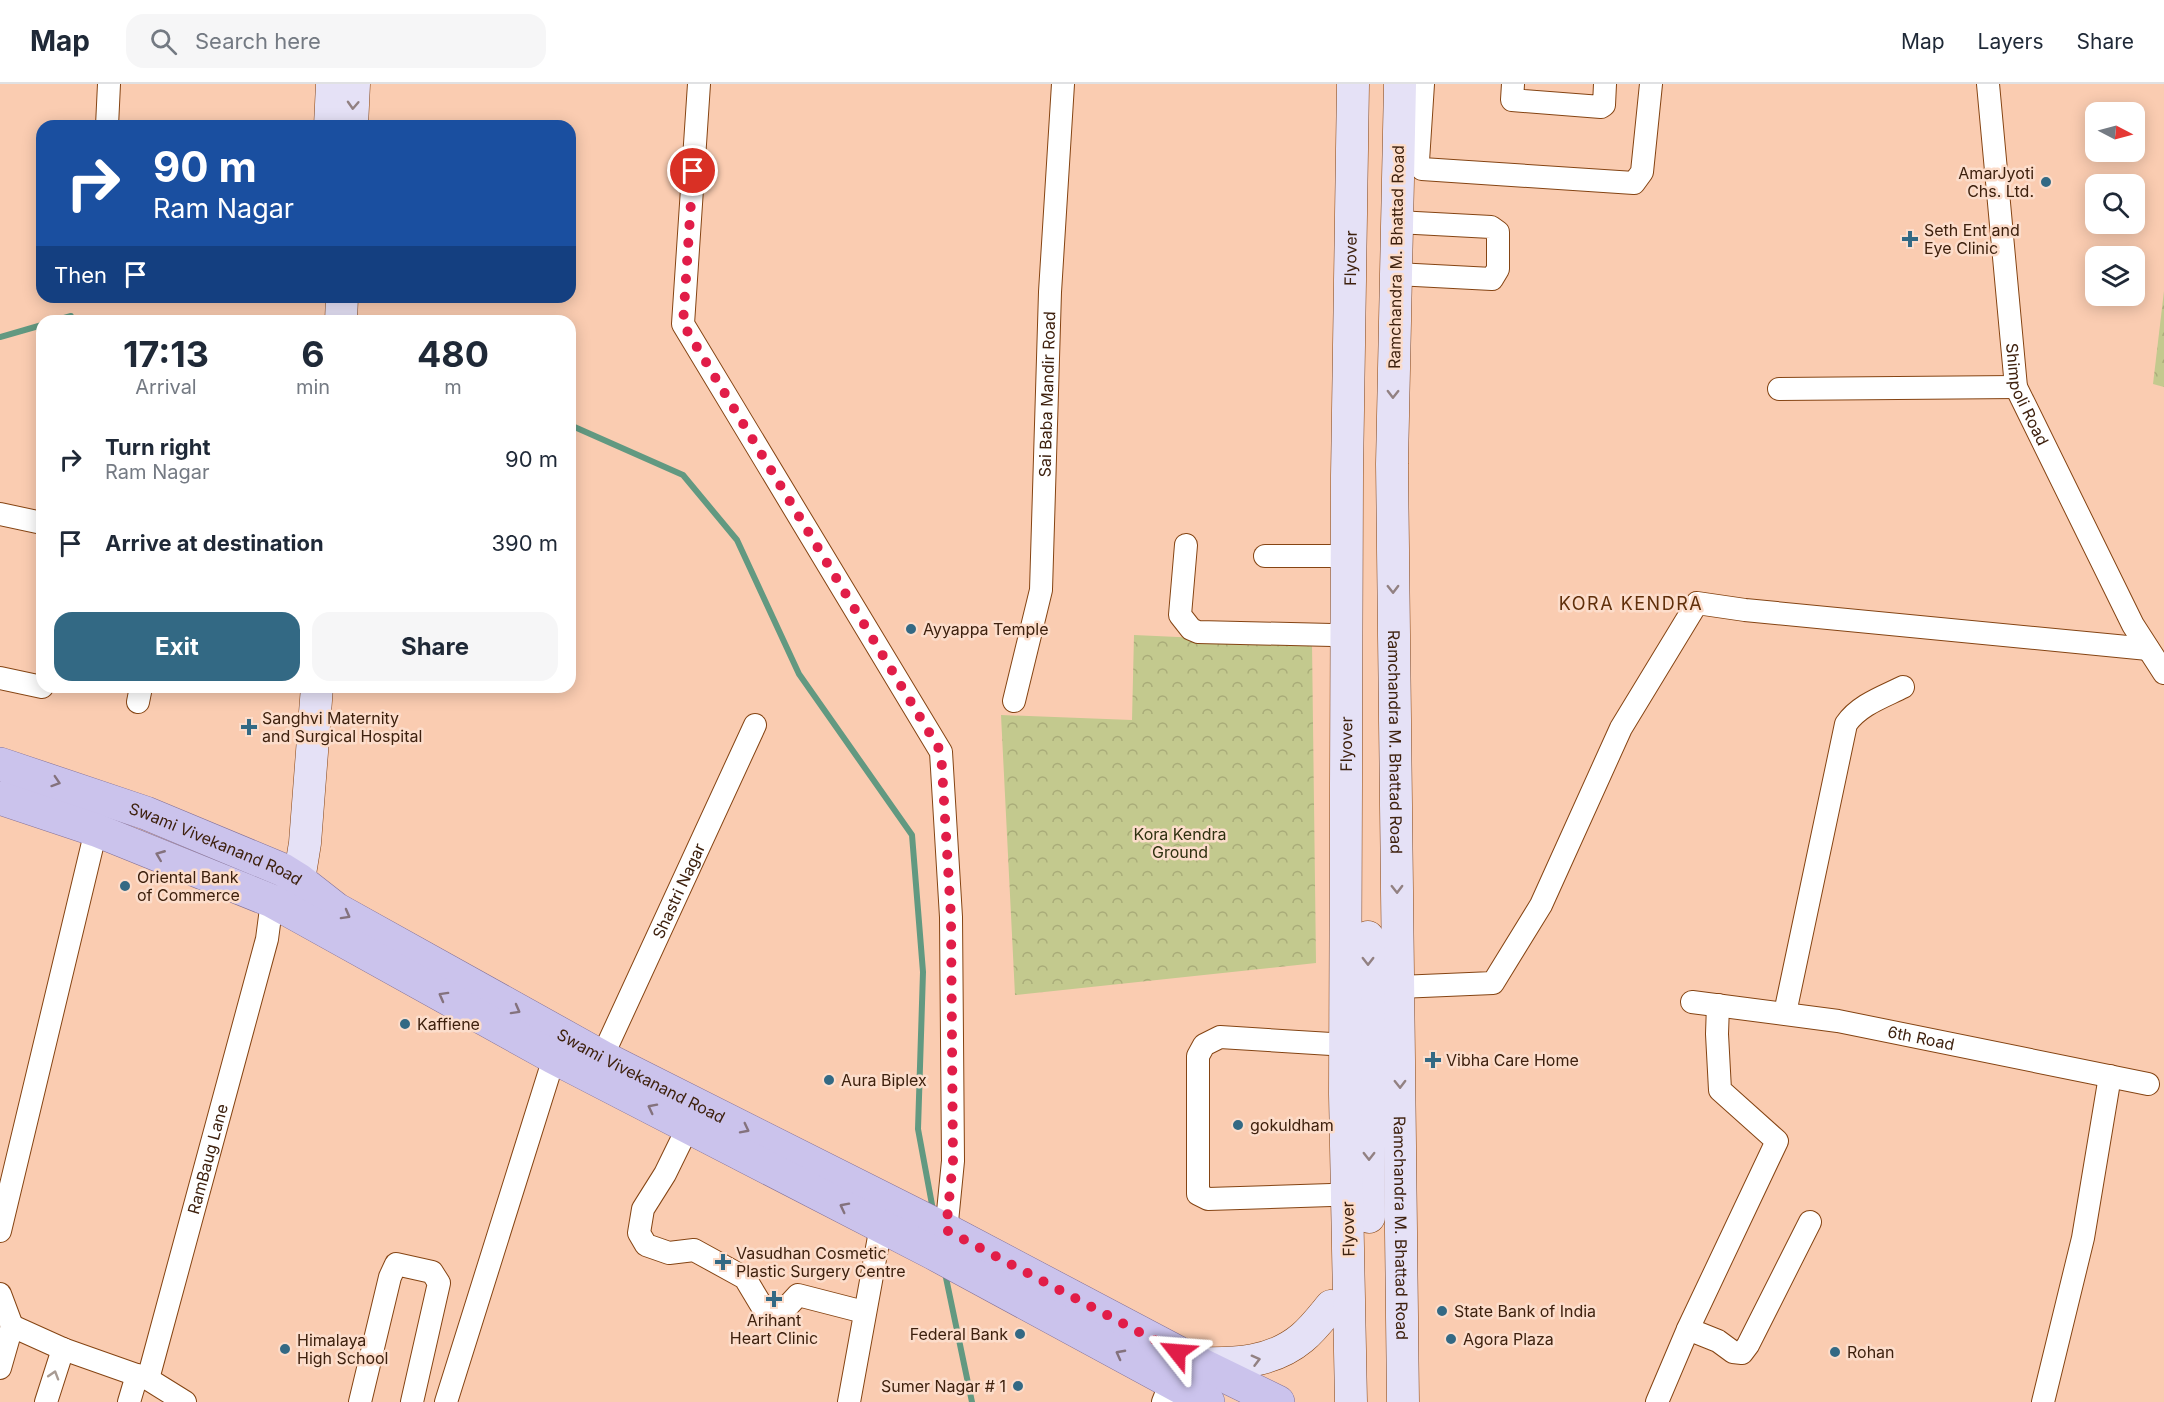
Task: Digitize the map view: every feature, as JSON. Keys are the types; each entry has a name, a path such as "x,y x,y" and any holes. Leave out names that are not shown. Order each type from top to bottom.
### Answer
{"main road":[{"path":"330,120 332,84"},
{"path":"352,120 354,84"},
{"path":"1331,1402 1334,84"},
{"name":"Flyover","path":"1351,1402 1345,1082 1347,476 1353,84"},
{"name":"Flyover","path":"1373,84 1368,569 1369,1244 1373,1402"},
{"name":"Ramchandra M. Bhattad Road","path":"1400,84 1392,464 1406,1397"},
{"path":"286,890 298,693"},
{"path":"286,890 305,843 317,693"},
{"name":"Swami Vivekanand Road","path":"0,764 146,813 286,890"},
{"name":"Swami Vivekanand Road","path":"0,798 286,890 336,909 688,1127 881,1226 939,1239 1167,1392 1208,1402"},
{"name":"Swami Vivekanand Road","path":"557,1046 602,1057 939,1239 1278,1402"},
{"path":"1198,1363 1238,1364 1280,1351 1301,1339 1331,1306"}],"street":[{"path":"107,120 109,84"},
{"path":"699,84 683,324 941,752 951,917 953,1161 939,1239"},
{"name":"Sai Baba Mandir Road","path":"1014,701 1041,590 1050,292 1064,84"},
{"path":"1423,84 1418,161 1422,169 1634,183 1642,172 1651,84"},
{"path":"1513,84 1512,100 1601,107 1604,105 1605,84"},
{"path":"1659,134 1662,84"},
{"name":"Shimpoli Road","path":"1988,84 2016,387 2133,625 2164,673"},
{"path":"1396,274 1492,279 1498,269 1498,232 1491,227 1397,222"},
{"path":"1779,389 2016,387"},
{"path":"0,514 36,522"},
{"path":"1186,545 1180,615 1191,629 1198,632 1332,635"},
{"path":"1265,556 1332,556"},
{"path":"1399,987 1493,983 1541,905 1621,728 1697,603 1745,610 2148,649"},
{"path":"0,678 36,686"},
{"path":"1785,1013 1846,724 1860,708 1903,687"},
{"name":"Shastri Nagar","path":"602,1057 755,724"},
{"path":"0,1231 96,830"},
{"name":"RamBaug Lane","path":"129,1402 142,1377 267,939 286,890"},
{"name":"6th Road","path":"1692,1002 1838,1020 2148,1084"},
{"path":"1657,1402 1688,1329 1778,1141 1720,1090 1717,1035 1719,1005"},
{"path":"1331,1044 1220,1037 1204,1045 1198,1056 1198,1194 1208,1199 1331,1195"},
{"path":"446,1402 557,1046"},
{"path":"2043,1402 2083,1238 2110,1076"},
{"path":"688,1127 665,1174 643,1209 639,1233 646,1245 669,1253 693,1250 745,1278 766,1313 786,1308 798,1296 864,1312"},
{"path":"1688,1329 1718,1341 1733,1352 1742,1353 1810,1222"},
{"path":"856,1401 864,1312 881,1226"},
{"path":"360,1402 390,1276 396,1264 432,1272 439,1283 412,1402"},
{"path":"0,1294 12,1326 0,1368"},
{"path":"12,1326 63,1348 142,1377 185,1402"},
{"path":"46,1402 63,1348"}],"green space":[{"path":"2164,291 2164,387 2153,384"},
{"name":"Kora Kendra Ground","path":"1134,635 1312,643 1316,963 1015,995 1001,715 1132,720"}],"waterway":[{"path":"0,337 36,327"},
{"path":"576,428 683,475 737,540 799,674 912,835 923,972 918,1129 933,1210"},
{"path":"945,1273 972,1402"}],"place":[{"name":"AmarJyoti Chs. Ltd.","path":"2046,182"},
{"name":"Seth Ent and Eye Clinic","path":"1910,239"},
{"name":"Ayyappa Temple","path":"911,629"},
{"name":"Sanghvi Maternity and Surgical Hospital","path":"249,727"},
{"name":"Oriental Bank of Commerce","path":"125,886"},
{"name":"Kaffiene","path":"405,1024"},
{"name":"Vibha Care Home","path":"1433,1060"},
{"name":"Aura Biplex","path":"829,1080"},
{"name":"gokuldham","path":"1238,1125"},
{"name":"Vasudhan Cosmetic Plastic Surgery Centre","path":"723,1262"},
{"name":"Arihant Heart Clinic","path":"774,1299"},
{"name":"State Bank of India","path":"1442,1311"},
{"name":"Federal Bank","path":"1020,1334"},
{"name":"Agora Plaza","path":"1451,1339"},
{"name":"Himalaya High School","path":"285,1349"},
{"name":"Rohan","path":"1835,1352"},
{"name":"Sumer Nagar # 1","path":"1018,1386"}],"district":[{"name":"KORA KENDRA","path":"1631,604"}],"route":[{"path":"693,171 683,324 941,752 951,917 953,1161 946,1230 1177,1352"}]}
